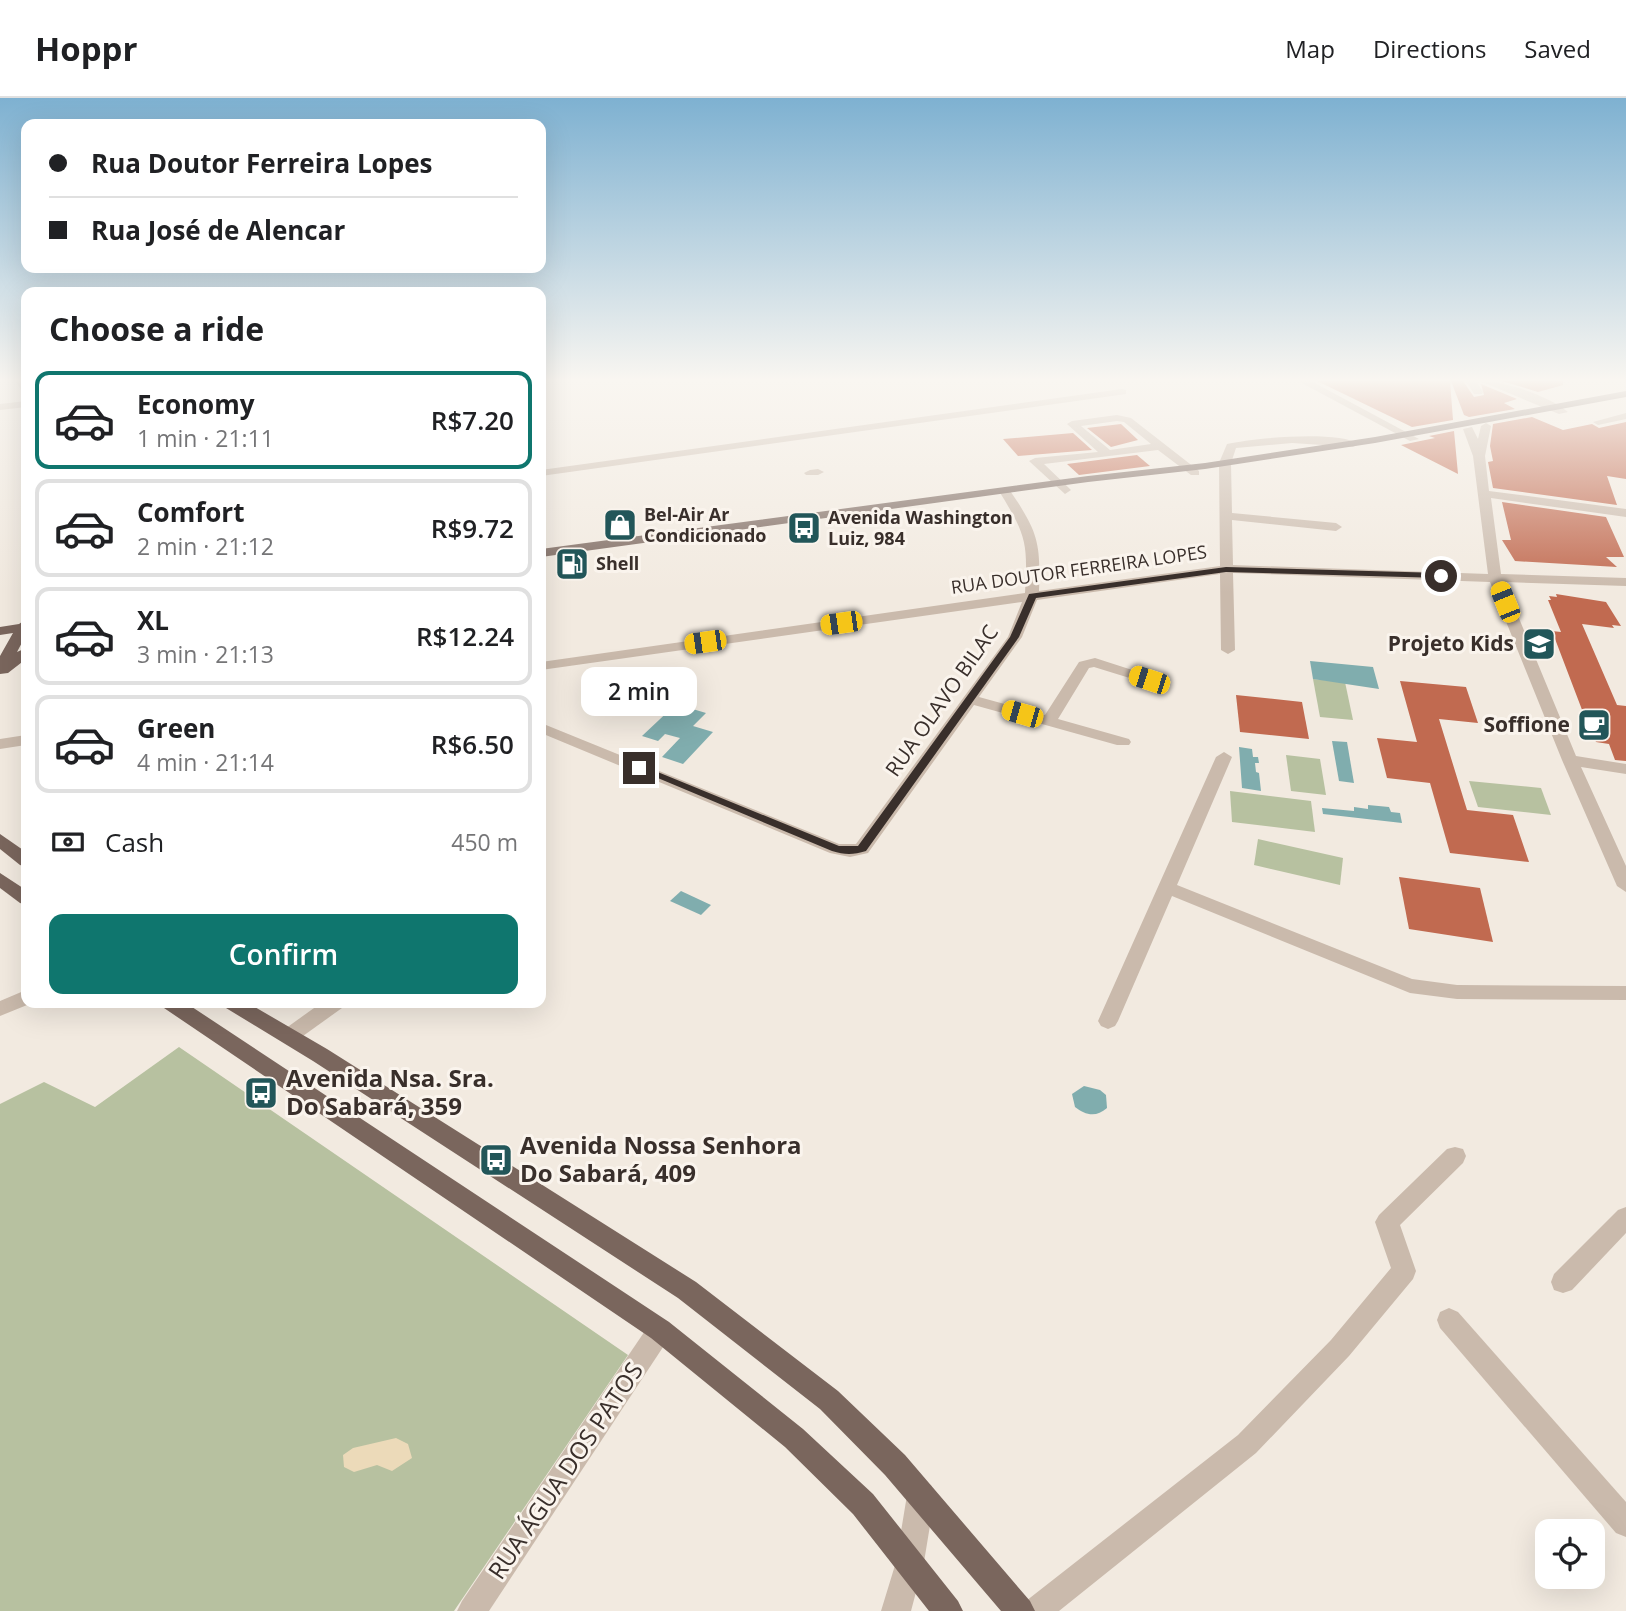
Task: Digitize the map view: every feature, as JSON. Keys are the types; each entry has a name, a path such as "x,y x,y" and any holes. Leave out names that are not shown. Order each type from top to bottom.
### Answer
{"main road":[{"path":"1226,466 1296,452"},
{"path":"546,552 1192,471 1309,452"},
{"path":"546,558 1007,494"},
{"path":"0,621 21,623"},
{"path":"0,631 21,625"},
{"path":"0,671 21,633"},
{"path":"0,671 21,656"},
{"path":"0,840 21,856"},
{"path":"0,879 21,895"},
{"path":"178,1008 660,1330 794,1438 863,1504 948,1611"},
{"path":"248,1008 687,1290 829,1400 895,1465 1020,1611"}],"street":[{"path":"546,472 694,452"},
{"path":"1061,487 1035,461 1124,452"},
{"path":"1168,452 1192,471"},
{"path":"1227,650 1226,466 1230,452"},
{"path":"1477,452 1486,494 1495,578 1570,760 1626,886"},
{"path":"1479,456 1480,452"},
{"name":"RUA OLAVO BILAC","path":"546,730 836,849 850,852 862,849 1015,637 1032,596 1034,550 1026,525 1007,494"},
{"path":"1486,494 1626,513"},
{"path":"1226,516 1336,527"},
{"name":"RUA DOUTOR FERREIRA LOPES","path":"546,665 1226,569 1626,582"},
{"path":"1048,722 1084,665 1095,663 1149,680"},
{"path":"970,699 1123,742"},
{"path":"0,744 21,741"},
{"path":"1108,1021 1224,757"},
{"path":"1570,760 1626,769"},
{"path":"1166,887 1410,986 1457,992 1626,993"},
{"path":"0,1009 21,999"},
{"path":"289,1036 328,1008"},
{"path":"1036,1611 1247,1444 1340,1348 1404,1272 1387,1222 1455,1156"},
{"path":"1563,1282 1621,1229"},
{"path":"1449,1320 1626,1523"},
{"name":"RUA ÁGUA DOS PATOS","path":"472,1611 660,1330"},
{"path":"896,1611 910,1562 921,1495"}],"green space":[{"path":"1313,679 1345,682 1353,720 1320,717"},
{"path":"1286,755 1320,759 1326,795 1291,791"},
{"path":"1469,781 1541,788 1551,815 1478,807"},
{"path":"1230,791 1311,801 1315,832 1232,822"},
{"path":"1258,839 1343,858 1340,885 1254,865"},
{"path":"179,1047 628,1355 454,1611 0,1611 0,1104 44,1082 95,1107"}],"sand":[{"path":"396,1438 408,1444 412,1458 392,1471 377,1465 354,1472 344,1467 343,1455 353,1448"}],"water":[{"path":"1310,661 1373,667 1379,689 1313,679"},
{"path":"676,704 706,713 693,726 713,732 683,764 662,757 680,738 665,734 658,741 642,736"},
{"path":"1332,741 1347,742 1354,783 1339,781"},
{"path":"1239,747 1252,749 1253,757 1258,757 1259,763 1255,763 1261,791 1242,788"},
{"path":"1368,805 1389,807 1391,812 1400,813 1402,823 1323,814 1322,808 1354,811 1354,807 1368,809"},
{"path":"681,891 711,905 701,915 670,901"},
{"path":"1084,1086 1100,1090 1106,1095 1107,1108 1091,1114 1075,1107 1072,1094"}],"building":[{"path":"1014,452 1072,452 1018,456"},
{"path":"1414,452 1456,452 1458,474"},
{"path":"1491,452 1626,452 1626,479 1607,476 1617,505 1493,488 1488,462 1493,461"},
{"path":"1137,455 1150,466 1079,475 1067,464"},
{"path":"1502,502 1606,517 1624,557 1606,557 1617,567 1515,561 1502,540 1511,540"},
{"path":"1556,594 1606,602 1621,626 1612,625 1614,628 1582,624 1617,705 1626,706 1626,761 1615,760 1609,744 1596,742 1584,715 1552,631 1561,632 1548,600 1551,600 1549,596 1557,597"},
{"path":"1400,681 1466,687 1478,723 1439,719 1467,810 1513,815 1529,862 1450,853 1430,783 1387,778 1377,738 1417,742"},
{"path":"1236,695 1302,702 1309,739 1240,732"},
{"path":"1399,877 1480,888 1493,942 1409,929"}],"place":[{"name":"Bel-Air Ar Condicionado","path":"620,525"},
{"name":"Avenida Washington Luiz, 984","path":"804,528"},
{"name":"Shell","path":"572,564"},
{"name":"Projeto Kids","path":"1539,644"},
{"name":"Soffione","path":"1594,725"},
{"name":"Avenida Nsa. Sra. Do Sabará, 359","path":"261,1093"},
{"name":"Avenida Nossa Senhora Do Sabará, 409","path":"496,1160"}],"route":[{"path":"639,768 836,849 850,852 862,849 1015,637 1032,596 1226,569 1441,576"}]}
